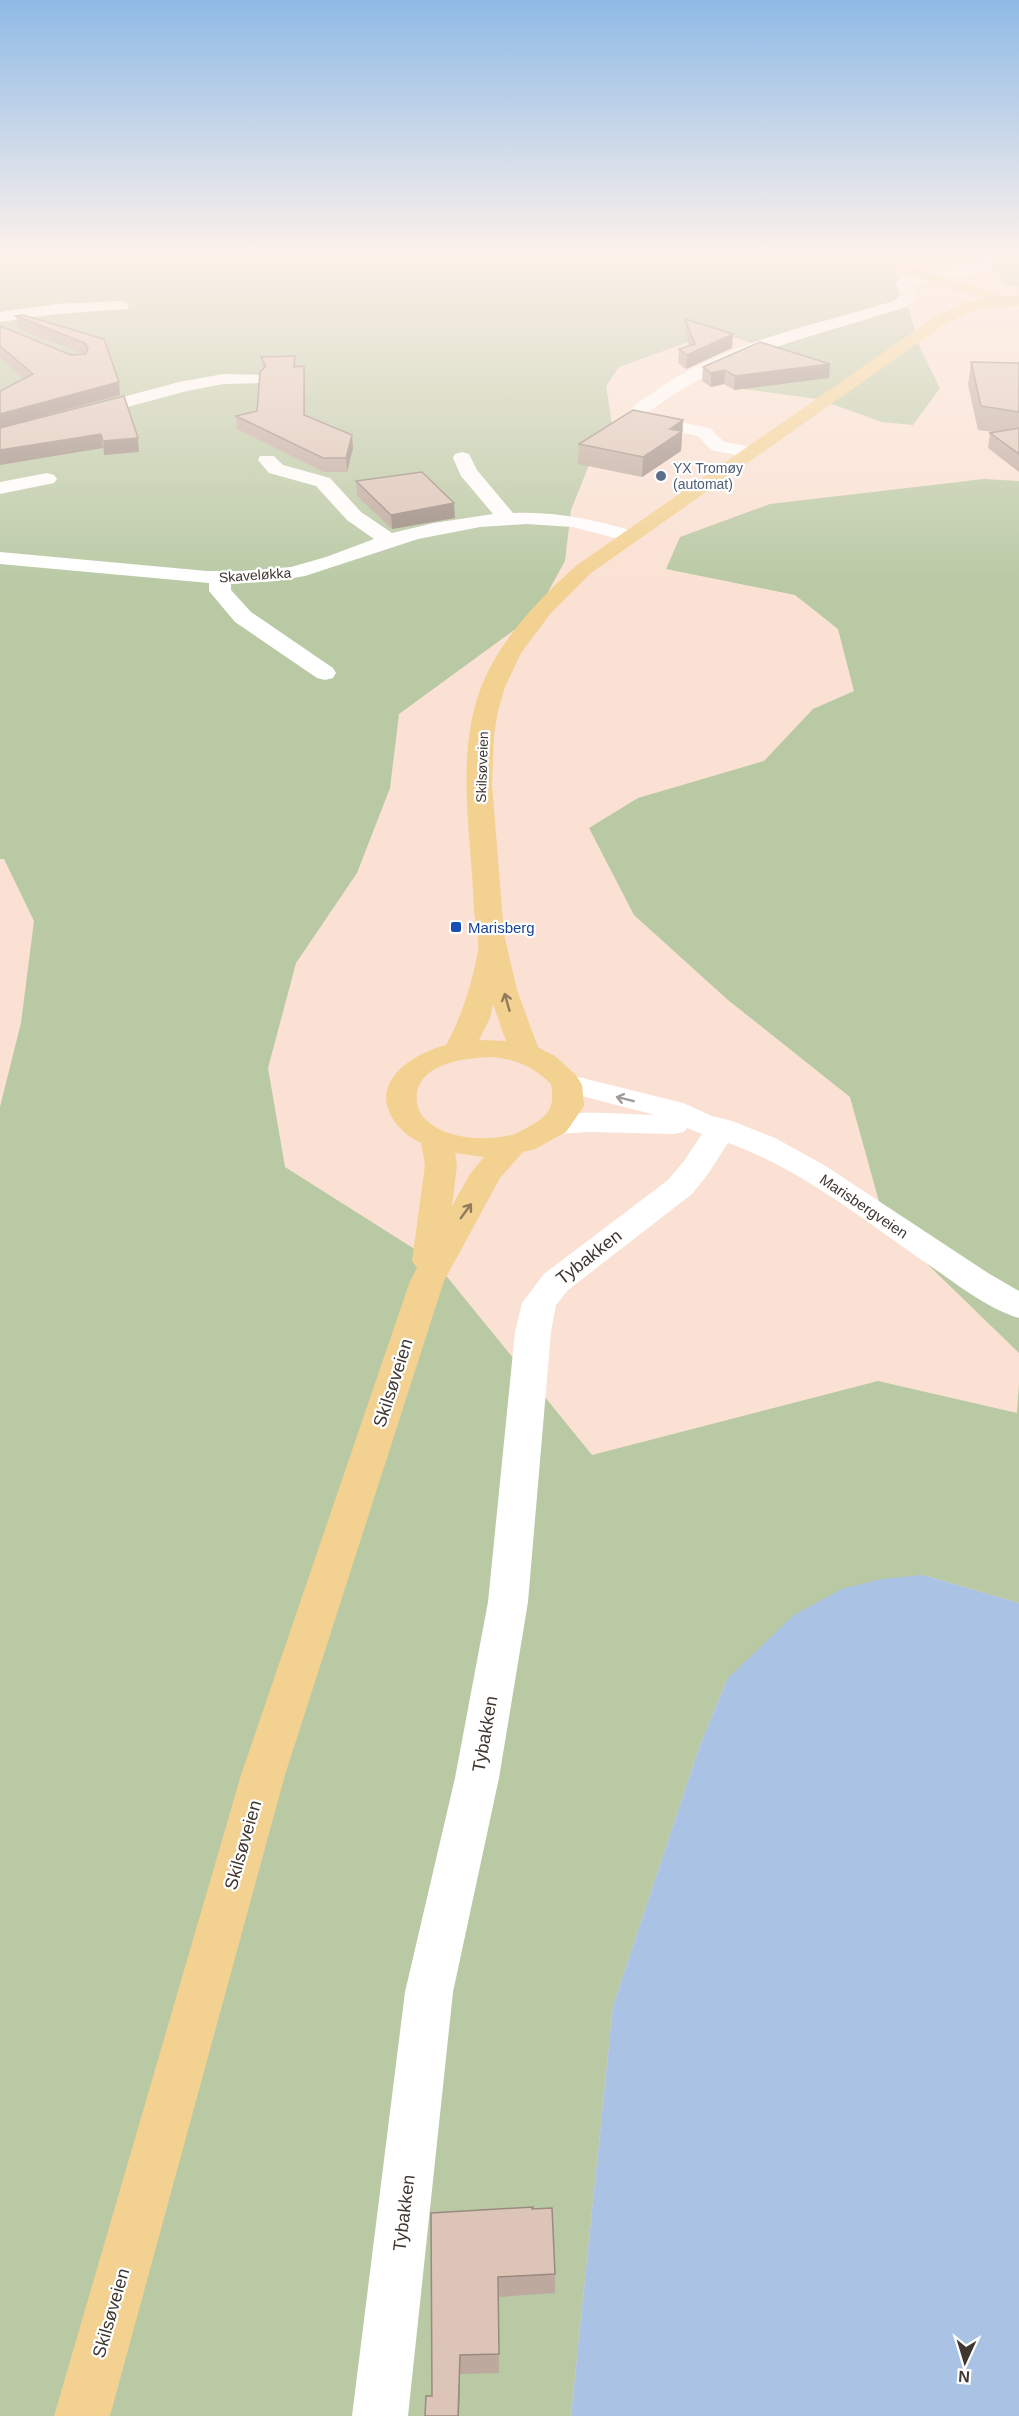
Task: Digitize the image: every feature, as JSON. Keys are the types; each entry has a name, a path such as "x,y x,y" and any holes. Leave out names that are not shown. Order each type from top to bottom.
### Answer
{"main road":[{"name":"Skilsøveien","path":"527,1054 516,1030 492,948 480,801 480,760 484,719 494,687 507,658 522,634 550,601 584,569 878,364"},
{"name":"Skilsøveien","path":"458,1051 475,1018 492,948"},
{"name":"Skilsøveien","path":"567,1124 512,1145 473,1147 436,1139 421,1131 407,1117 401,1102 402,1089 408,1078 420,1066 441,1056 458,1051 492,1048 527,1054 552,1067 577,1086"},
{"path":"567,1124 568,1106 577,1086"},
{"name":"Skilsøveien","path":"427,1281 441,1164 436,1139"},
{"name":"Skilsøveien","path":"82,2416 263,1774 427,1281 486,1174 512,1145"}],"street":[{"path":"717,364 699,372 639,411 638,416 644,420 704,432 718,446 751,452"},
{"path":"0,436 184,386 223,379 256,379"},
{"path":"462,458 468,472 509,520"},
{"path":"267,460 276,469 323,482 354,516 390,541"},
{"path":"0,488 47,479"},
{"name":"Skaveløkka","path":"0,558 34,558 220,579 302,571 390,541 457,525 545,518 575,521 630,536"},
{"path":"220,579 220,591 243,617 325,673"},
{"name":"Marisbergveien","path":"577,1086 672,1110 764,1145 813,1172 976,1281 1019,1306"},
{"path":"567,1124 711,1126"},
{"name":"Tybakken","path":"380,2416 429,1992 477,1778 508,1602 533,1332 539,1303 556,1282 680,1187 697,1167 711,1126"}],"green space":[{"path":"0,364 628,364 619,367 606,386 612,424 589,465 571,510 565,561 536,614 399,714 390,788 357,873 296,963 268,1068 285,1167 435,1262 592,1455 878,1381 1017,1413 1019,1383 1019,1603 923,1575 728,1678 700,1745 613,2006 571,2416 0,2416 0,1107 21,1023 34,921 4,859 0,859"},
{"path":"781,364 928,364 940,388 913,425 882,422 818,399 729,387"},
{"path":"984,479 1019,481 1019,1353 885,1223 850,1097 728,1000 634,915 589,828 638,798 764,761 813,709 854,691 838,629 795,595 666,569 680,537 770,504"}],"water":[{"path":"923,1575 1019,1603 1019,2416 571,2416 613,2006 700,1745 728,1678 794,1615 842,1589 882,1579"}],"building":[{"path":"21,364 113,364 119,382 0,414 0,391 33,374"},
{"path":"265,364 304,366 304,415 352,435 346,458 323,458 236,416 257,411 260,372 266,366"},
{"path":"710,364 830,364 735,376 725,370 711,373 703,367"},
{"path":"971,364 1019,364 1019,412 981,406"},
{"path":"124,396 138,438 103,441 101,434 0,450 0,428"},
{"path":"633,410 683,420 670,429 682,431 643,457 579,444"},
{"path":"1019,428 1019,454 990,433"},
{"path":"422,472 454,503 391,515 356,481"},
{"path":"533,2207 532,2209 552,2208 555,2274 498,2277 499,2354 460,2355 458,2416 425,2416 426,2396 432,2396 431,2213"}],"place":[{"name":"YX Tromøy (automat)","path":"661,476"},
{"name":"Marisberg","path":"456,927"}]}
